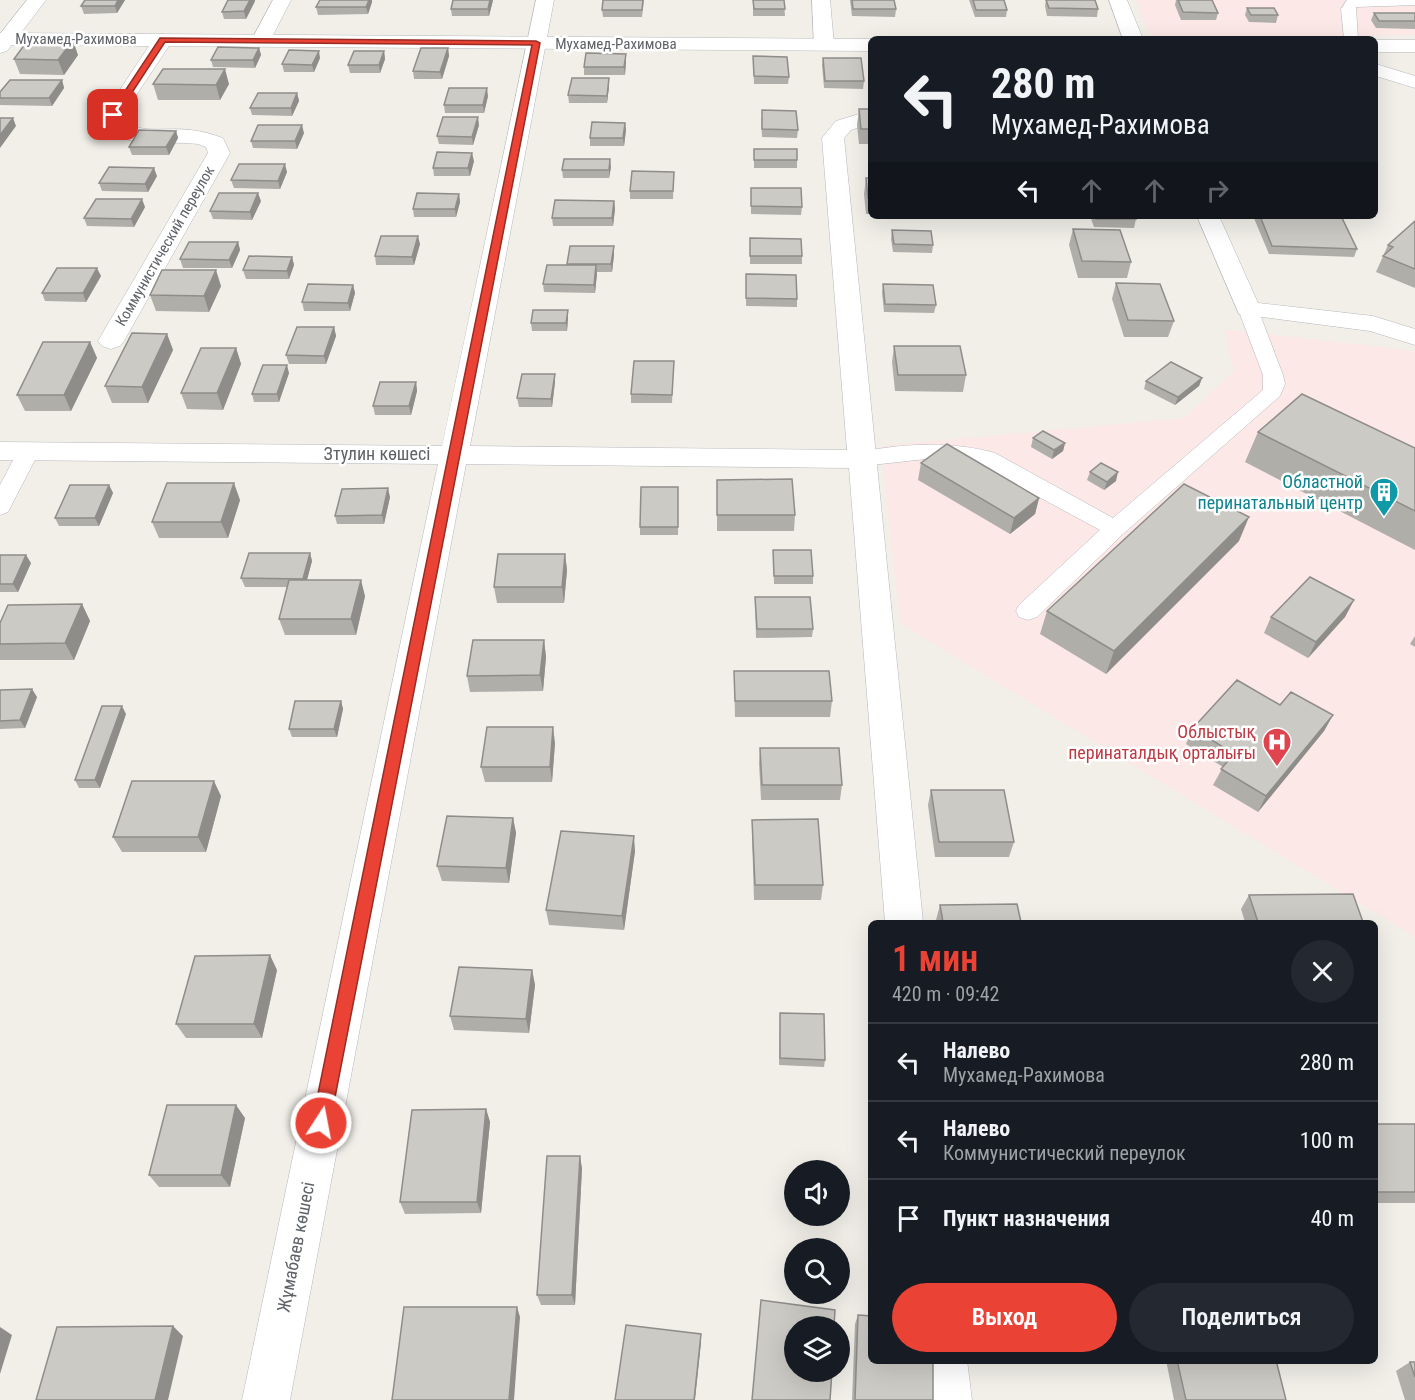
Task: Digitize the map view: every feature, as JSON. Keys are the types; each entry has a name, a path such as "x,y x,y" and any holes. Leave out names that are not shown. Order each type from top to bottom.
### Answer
{"street":[{"path":"2,41 36,0"},
{"path":"261,41 282,0"},
{"name":"Жұмабаев көшесі","path":"266,1400 545,0"},
{"path":"821,0 824,45"},
{"path":"1118,0 1132,36"},
{"name":"Коммунистический переулок","path":"111,341 219,153 215,143 203,137 187,134 136,135 120,131 112,124 113,115 163,40"},
{"name":"Мухамед-Рахимова","path":"2,41 868,45"},
{"path":"1378,46 1415,46"},
{"path":"1415,53 1408,58 1407,64 1415,75"},
{"path":"1378,71 1415,82"},
{"path":"868,117 842,126 836,130 832,138 904,920"},
{"path":"1209,219 1248,309 1373,324 1415,337"},
{"name":"Зтулин көшесі","path":"0,451 862,459"},
{"path":"944,1364 948,1400"}],"lane":[{"path":"1351,36 1348,9 1352,3 1415,1"},
{"path":"1028,611 1115,529 1273,392 1275,384 1273,375 1248,309"},
{"path":"862,459 954,451 970,452 987,458 1115,529"},
{"path":"0,507 28,452"}],"shaded area":[{"path":"1136,0 1415,0 1415,35 1150,36"},
{"name":"Облыстық перинаталдық орталығы","path":"1224,329 1415,351 1415,937 900,623 881,446 1184,418 1234,371"}],"building":[{"path":"85,0 118,0 115,6 81,6"},
{"path":"228,0 250,0 244,11 222,12"},
{"path":"320,0 369,0 366,7 316,7"},
{"path":"453,0 490,0 488,9 451,9"},
{"path":"603,0 643,0 642,10 602,10"},
{"path":"753,0 784,0 785,9 754,9"},
{"path":"852,0 894,0 896,9 853,9"},
{"path":"973,0 1004,0 1007,10 976,10"},
{"path":"1046,0 1095,0 1098,9 1049,8"},
{"path":"1178,0 1212,0 1218,13 1183,12"},
{"path":"1247,8 1274,8 1278,15 1251,15"},
{"path":"1374,13 1415,13 1415,21 1379,21"},
{"path":"28,40 73,40 58,60 14,59"},
{"path":"218,47 259,48 253,60 211,60"},
{"path":"421,48 448,48 440,72 413,71"},
{"path":"289,50 319,51 312,65 282,64"},
{"path":"354,51 384,51 379,65 348,65"},
{"path":"586,53 626,54 624,67 584,67"},
{"path":"753,56 787,57 789,77 754,76"},
{"path":"823,58 861,58 864,81 825,81"},
{"path":"163,69 225,69 216,85 153,84"},
{"path":"572,78 609,78 607,96 568,95"},
{"path":"10,80 62,80 49,98 0,98 0,92"},
{"path":"449,88 487,88 483,105 444,105"},
{"path":"258,93 297,93 291,108 250,108"},
{"path":"859,109 868,109 868,129 861,129"},
{"path":"762,110 796,111 798,130 762,129"},
{"path":"443,117 478,117 472,137 437,136"},
{"path":"0,118 13,118 0,135"},
{"path":"592,122 625,123 623,138 590,138"},
{"path":"258,125 302,125 295,141 251,141"},
{"path":"139,130 176,131 166,147 129,147"},
{"path":"754,149 797,149 797,160 754,160"},
{"path":"437,152 472,153 468,168 433,168"},
{"path":"564,159 610,159 609,170 562,170"},
{"path":"239,164 285,164 278,181 231,180"},
{"path":"109,167 154,168 145,184 99,183"},
{"path":"632,171 674,172 673,191 630,191"},
{"path":"751,188 801,188 802,207 751,206"},
{"path":"219,193 258,193 250,212 210,211"},
{"path":"417,193 459,194 455,209 413,209"},
{"path":"96,199 142,199 131,219 84,218"},
{"path":"555,200 614,201 612,218 552,218"},
{"path":"1261,219 1342,219 1357,249 1272,246"},
{"path":"1415,221 1415,269 1383,256 1393,247 1388,245"},
{"path":"1073,229 1120,230 1131,262 1082,261"},
{"path":"892,230 931,231 933,245 894,244"},
{"path":"381,236 418,236 412,257 375,256"},
{"path":"750,238 801,239 802,256 750,256"},
{"path":"189,242 238,242 229,260 180,259"},
{"path":"570,246 614,246 611,264 567,264"},
{"path":"249,256 292,257 287,271 243,270"},
{"path":"547,265 596,265 594,285 543,284"},
{"path":"57,268 97,268 83,293 42,293"},
{"path":"162,270 216,270 204,296 150,295"},
{"path":"746,274 796,275 797,299 746,298"},
{"path":"1116,283 1160,284 1174,321 1128,320"},
{"path":"308,284 353,285 348,303 302,302"},
{"path":"883,284 933,285 936,305 885,304"},
{"path":"533,310 568,310 566,323 531,323"},
{"path":"297,327 334,327 324,356 286,355"},
{"path":"132,333 167,334 142,387 105,386"},
{"path":"43,342 90,342 64,395 17,395"},
{"path":"894,346 960,346 966,375 898,375"},
{"path":"201,348 236,348 217,393 181,393"},
{"path":"634,361 674,361 672,395 631,394"},
{"path":"1171,362 1202,378 1178,397 1146,381"},
{"path":"263,365 287,365 277,394 252,394"},
{"path":"522,374 555,374 551,399 517,398"},
{"path":"380,382 416,382 409,406 373,406"},
{"path":"1302,394 1415,448 1415,511 1258,432"},
{"path":"1043,431 1065,443 1054,450 1033,438"},
{"path":"947,444 1039,498 1014,518 921,463"},
{"path":"1101,463 1118,472 1107,482 1090,472"},
{"path":"792,479 795,515 717,515 717,480"},
{"path":"167,483 234,483 221,522 152,522"},
{"path":"1184,484 1249,517 1114,651 1047,611"},
{"path":"70,485 109,485 95,518 55,518"},
{"path":"641,487 678,487 678,527 640,527"},
{"path":"388,488 382,515 335,516 342,489"},
{"path":"773,550 811,550 813,576 774,576"},
{"path":"249,553 310,553 303,579 241,578"},
{"path":"498,554 565,554 562,587 494,587"},
{"path":"0,555 26,555 13,584 0,584"},
{"path":"1310,577 1354,600 1316,642 1271,617"},
{"path":"289,580 361,580 351,619 279,619"},
{"path":"755,597 810,597 813,629 757,629"},
{"path":"82,604 65,643 0,644 0,623 8,605"},
{"path":"473,640 544,640 540,675 467,676"},
{"path":"734,671 829,671 832,701 735,701"},
{"path":"1237,680 1280,705 1291,692 1333,715 1266,796 1221,769 1234,754 1193,728"},
{"path":"32,689 20,720 0,721 0,690"},
{"path":"295,701 341,701 334,729 289,729"},
{"path":"102,706 122,706 95,780 75,780"},
{"path":"487,727 553,727 550,767 481,767"},
{"path":"760,748 839,748 842,785 762,785"},
{"path":"132,781 214,781 198,837 113,837"},
{"path":"931,790 1004,790 1014,842 939,842"},
{"path":"447,816 513,818 506,868 437,866"},
{"path":"818,819 823,885 755,885 752,820"},
{"path":"561,831 634,836 622,916 546,910"},
{"path":"1353,894 1362,920 1257,920 1249,895"},
{"path":"1017,904 1021,920 943,920 940,905"},
{"path":"270,955 254,1024 176,1024 195,956"},
{"path":"459,967 532,970 526,1019 450,1016"},
{"path":"780,1013 824,1014 825,1060 780,1058"},
{"path":"167,1105 236,1105 221,1175 149,1175"},
{"path":"486,1109 477,1202 400,1202 412,1110"},
{"path":"1378,1124 1415,1124 1415,1192 1378,1192"},
{"path":"547,1156 580,1156 572,1295 537,1295"},
{"path":"761,1300 835,1310 835,1316 784,1316 784,1382 831,1382 830,1400 752,1400"},
{"path":"404,1307 517,1307 509,1400 392,1400"},
{"path":"858,1315 868,1316 868,1364 933,1364 933,1400 855,1400"},
{"path":"626,1325 701,1334 694,1400 615,1400"},
{"path":"173,1326 155,1400 36,1400 57,1327"},
{"path":"1410,1362 1415,1362 1415,1377"},
{"path":"1178,1364 1277,1364 1286,1400 1186,1400"}],"place":[{"name":"Областной перинатальный центр","path":"1384,518"},
{"name":"Облыстық перинаталдық орталығы","path":"1277,768"}],"route":[{"path":"113,115 163,40 536,43 321,1123"}]}
